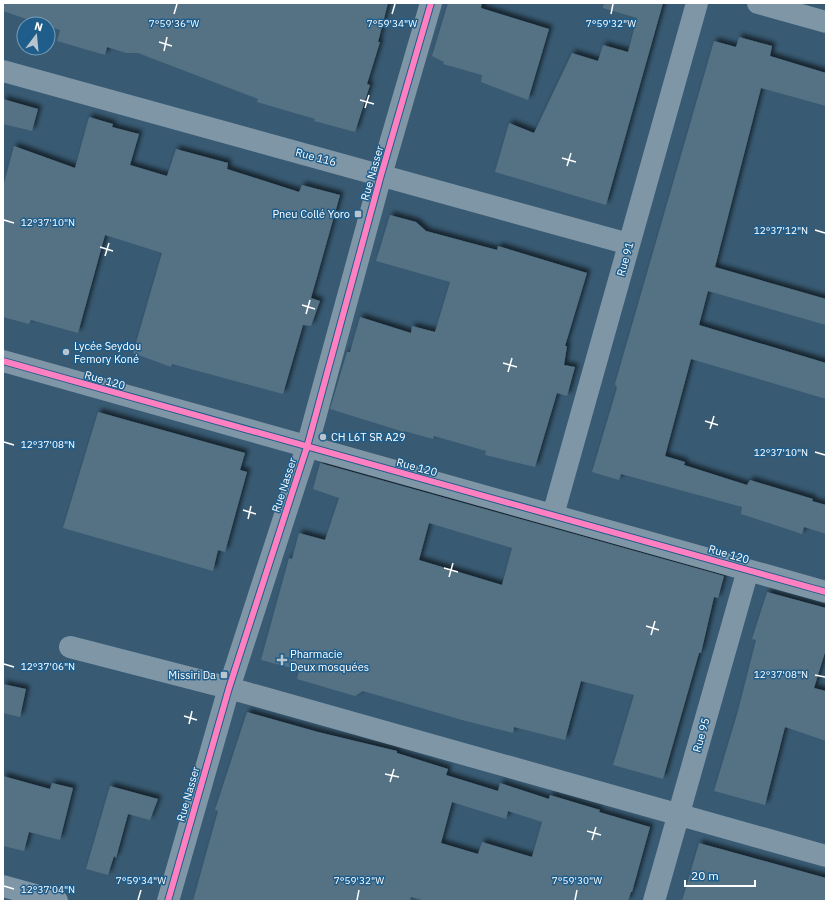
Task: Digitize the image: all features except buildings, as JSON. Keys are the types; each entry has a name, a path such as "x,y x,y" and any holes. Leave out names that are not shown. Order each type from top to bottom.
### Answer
{"street":[{"name":"Rue Nasser","path":"168,901 229,688 307,447 381,175 431,3"},
{"name":"Rue 91","path":"553,515 697,3"},
{"path":"758,3 826,22"},
{"name":"Rue 116","path":"3,71 629,244"},
{"name":"Rue 120","path":"3,361 826,592"},
{"name":"Rue 95","path":"654,901 748,570"},
{"path":"70,647 229,688 826,856"},
{"path":"3,886 57,901"}],"cycle path":[{"path":"168,901 229,688 307,447 381,175 431,3"},
{"path":"3,361 826,592"}],"place":[{"name":"Pneu Collé Yoro","path":"358,214"},
{"name":"Lycée Seydou Femory Koné","path":"66,352"},
{"name":"CH L6T SR A29","path":"323,437"},
{"name":"Pharmacie Deux mosquées","path":"282,660"},
{"name":"Missiri Da","path":"224,675"}]}
